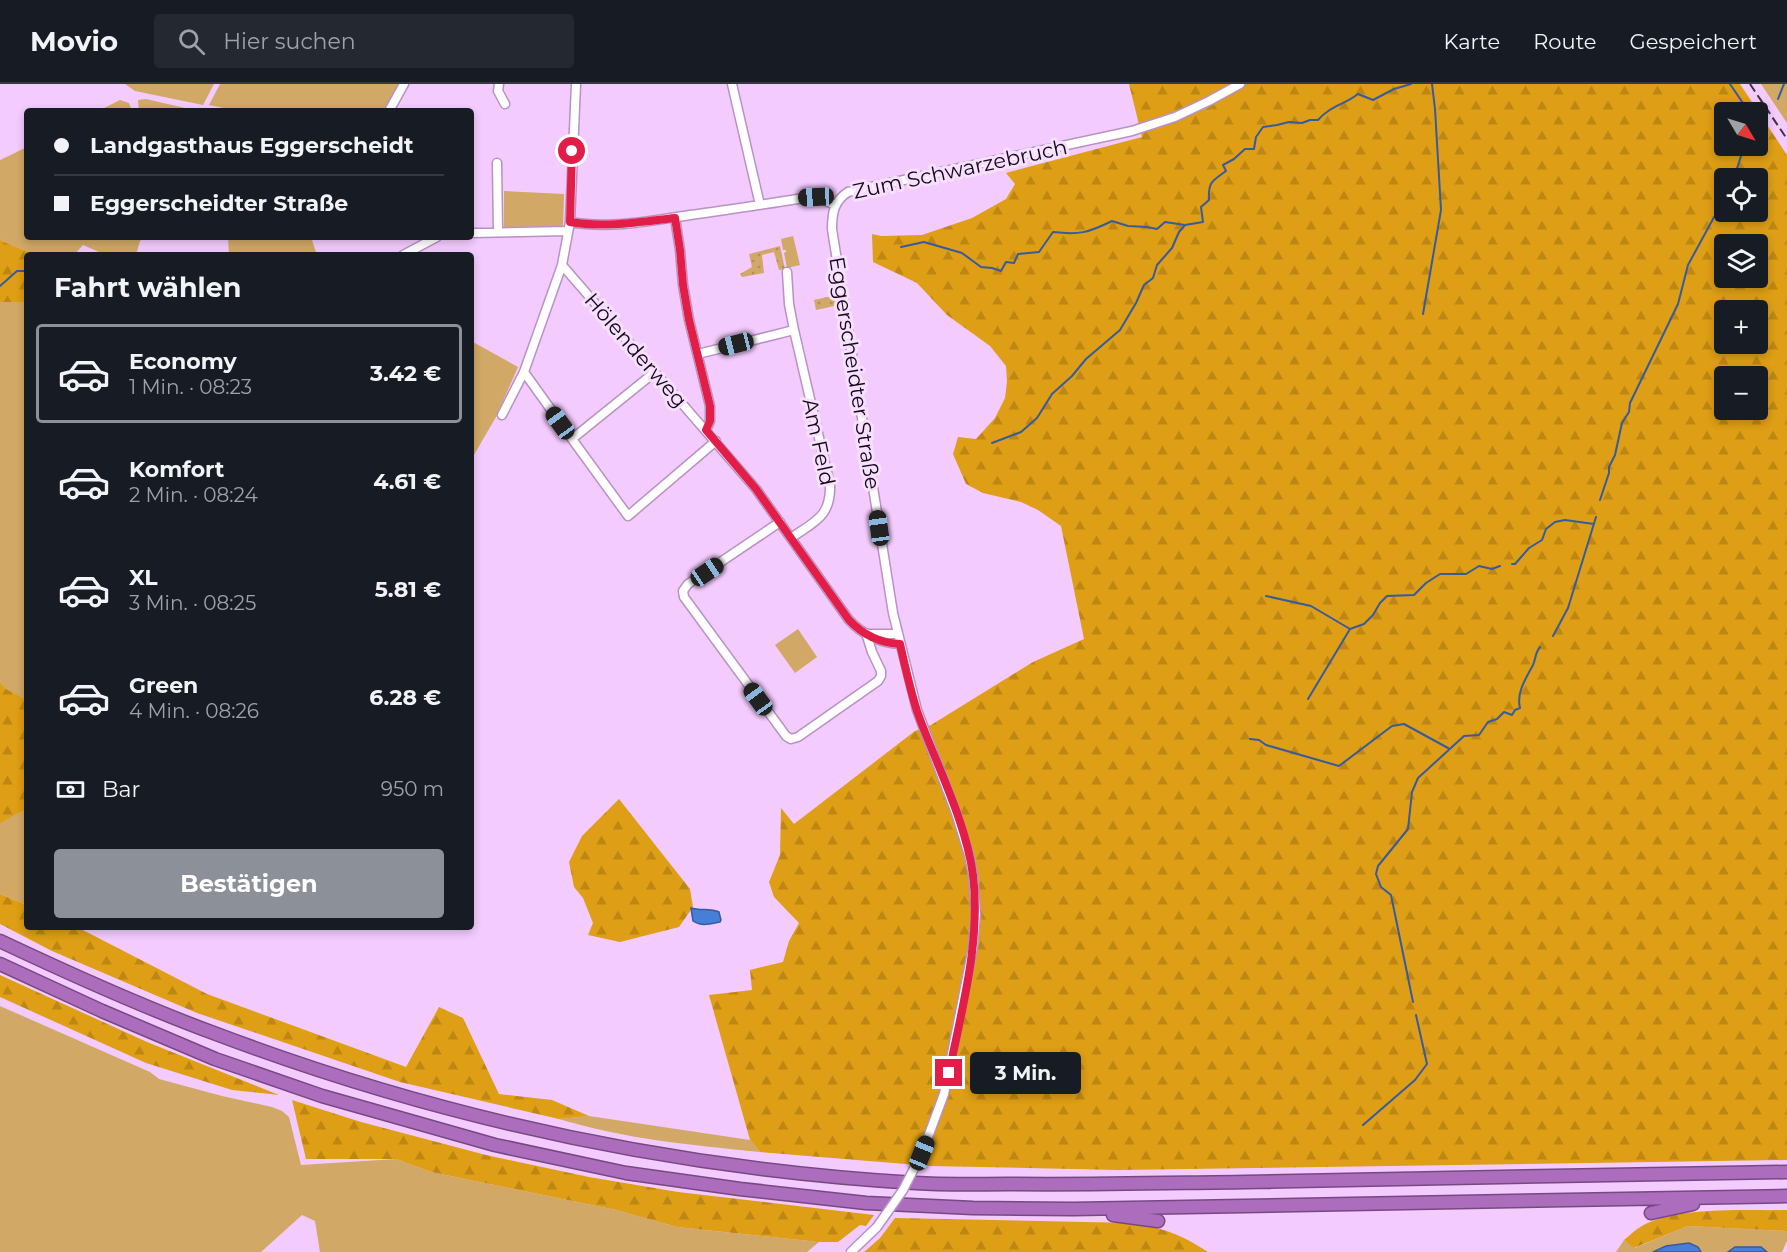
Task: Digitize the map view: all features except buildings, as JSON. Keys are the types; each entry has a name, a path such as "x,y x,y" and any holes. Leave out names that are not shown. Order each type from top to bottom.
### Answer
{"highway":[{"path":"0,941 110,991 217,1035 390,1092 503,1122 607,1144 744,1167 921,1184 1062,1185 1787,1172"},
{"path":"0,964 215,1059 366,1109 495,1145 626,1173 740,1189 866,1203 973,1208 1073,1209 1787,1196"},
{"path":"1651,1213 1720,1198"},
{"path":"1073,1209 1158,1221"}],"street":[{"path":"391,108 404,84"},
{"path":"499,84 498,92 505,104"},
{"path":"502,415 524,372 562,265 570,222 576,84"},
{"path":"732,84 760,205"},
{"name":"Zum Schwarzebruch","path":"570,222 619,225 816,197 835,205 841,196 848,192 1132,131 1192,109 1240,84"},
{"path":"497,163 498,232"},
{"name":"Eggerscheidter Straße","path":"835,205 832,229 898,634 917,710 956,813 969,855 976,914 973,947 949,1073 938,1116 903,1190 877,1227 851,1252"},
{"path":"675,218 689,320 710,406 710,421 706,430"},
{"path":"474,233 568,231"},
{"path":"409,252 431,240"},
{"name":"Hölenderweg","path":"562,265 756,489 845,616 857,629 880,642 900,644"},
{"name":"Am Feld","path":"787,272 789,304 794,330 831,497 823,516 791,538"},
{"path":"698,354 794,330"},
{"path":"524,372 628,516 716,441"},
{"path":"572,439 655,372"},
{"path":"780,522 688,584 683,591 684,597 786,736 791,739 798,737 878,681 881,671 866,633 898,634"}],"shaded area":[{"path":"125,84 214,84 203,105 135,91"},
{"path":"220,84 401,84 388,108 224,108 209,105"},
{"path":"1761,84 1787,84 1787,123"},
{"path":"146,99 185,108 139,108 138,100"},
{"path":"120,100 129,103 131,108 104,108"},
{"path":"24,148 24,240 142,240 137,252 99,252 83,245 77,252 29,252 4,242 0,239 0,160"},
{"path":"504,191 564,194 563,226 504,227"},
{"path":"793,236 800,265 787,268 784,253 786,250 783,250 781,239"},
{"path":"228,240 312,240 316,252 229,252"},
{"path":"780,246 785,269 779,270 774,252 762,255 764,273 742,277 740,274 752,267 749,254"},
{"path":"0,253 12,302 24,302 24,698 3,688 0,682"},
{"path":"836,295 839,305 816,310 814,300"},
{"path":"474,343 518,367 496,417 474,455"},
{"path":"798,629 817,657 795,673 775,645"},
{"path":"0,693 9,818 24,810 24,904 0,894"},
{"path":"0,1006 150,1072 159,1079 282,1111 289,1117 301,1165 396,1159 431,1172 616,1210 677,1227 819,1242 807,1252 320,1252 315,1221 302,1215 261,1252 0,1252"},
{"path":"589,1116 750,1140 760,1152 684,1144 608,1132 559,1119"},
{"path":"1688,1226 1787,1231 1787,1241 1782,1252 1616,1252 1624,1240 1635,1248"}],"green space":[{"path":"1129,84 1740,84 1752,102 1714,102 1714,156 1768,156 1768,126 1787,155 1787,1160 1119,1170 930,1166 760,1152 750,1140 709,995 752,990 750,970 783,962 789,941 799,923 774,897 769,882 780,855 781,808 794,824 915,731 931,725 1033,662 1084,639 1061,526 1038,510 1021,502 983,493 966,484 953,454 958,437 976,439 995,418 1005,398 1006,366 990,346 947,315 917,283 873,262 872,234 881,236 922,235 972,218 1006,199 1015,184 1006,173 1142,137"},
{"path":"0,239 29,252 24,252 24,302 0,302"},
{"path":"0,682 4,688 24,698 24,811 0,823"},
{"path":"619,799 690,889 693,907 679,927 620,942 588,935 593,923 583,898 574,887 569,862 582,836"},
{"path":"0,894 24,904 24,930 83,930 207,994 406,1067 439,1007 463,1018 499,1094 552,1100 589,1116 559,1119 400,1082 197,1013 52,951 0,924"},
{"path":"0,975 147,1042 279,1095 232,1090 146,1063 0,997"},
{"path":"292,1100 361,1122 486,1155 589,1177 678,1192 874,1215 866,1226 860,1225 838,1242 819,1242 677,1227 616,1210 431,1172 396,1159 306,1159"},
{"path":"1787,1210 1787,1231 1688,1226 1634,1248 1624,1240 1642,1226 1674,1215 1713,1211"},
{"path":"895,1218 1131,1223 1171,1233 1208,1252 864,1252 880,1238"}],"water":[{"path":"691,908 719,912 721,920 709,924 696,923 693,921"},
{"path":"1689,1243 1698,1247 1701,1252 1653,1252 1666,1246"},
{"path":"1735,1247 1761,1247 1767,1252 1728,1252"}],"waterway":[{"path":"901,247 924,242 962,253 981,267 1001,271 1006,262 1014,263 1018,254 1039,252 1053,232 1083,232 1112,221 1128,226 1157,229 1165,222 1185,225 1203,222 1201,207 1209,200 1209,189 1212,182 1226,171 1223,165 1245,149 1254,149 1256,137 1263,127 1318,120 1327,112 1358,94 1373,100 1394,89 1411,84"},
{"path":"1423,314 1441,210 1432,84"},
{"path":"1730,84 1742,102"},
{"path":"1778,99 1784,84"},
{"path":"1737,168 1741,156"},
{"path":"1600,500 1630,403 1678,304 1688,265 1714,217"},
{"path":"992,443 1021,432 1037,418 1052,394 1072,376 1086,359 1120,330 1144,285 1153,278 1157,265 1172,248 1185,225"},
{"path":"0,286 17,271 24,271"},
{"path":"1553,636 1568,608 1596,517"},
{"path":"1512,564 1515,564 1529,548 1542,540 1546,529 1555,522 1565,520 1594,524"},
{"path":"1308,699 1350,629 1364,624 1387,596 1414,595 1440,574 1466,574 1479,566 1492,569 1500,566"},
{"path":"1266,596 1311,606 1350,629"},
{"path":"1413,1002 1391,895 1381,887 1376,874 1378,866 1408,829 1412,792 1418,778 1464,736 1479,735 1488,722 1497,719 1504,712 1512,715 1520,708 1519,697 1540,647"},
{"path":"1250,739 1339,766 1392,726 1404,724 1448,748"},
{"path":"1363,1125 1415,1080 1427,1064 1416,1015"}],"railway":[{"path":"1750,84 1787,139"}],"route":[{"path":"572,151 570,222 619,225 675,218 689,320 710,406 710,421 706,430 756,489 857,629 876,640 900,644 917,710 956,813 973,875 976,914 973,947 949,1073"}]}
